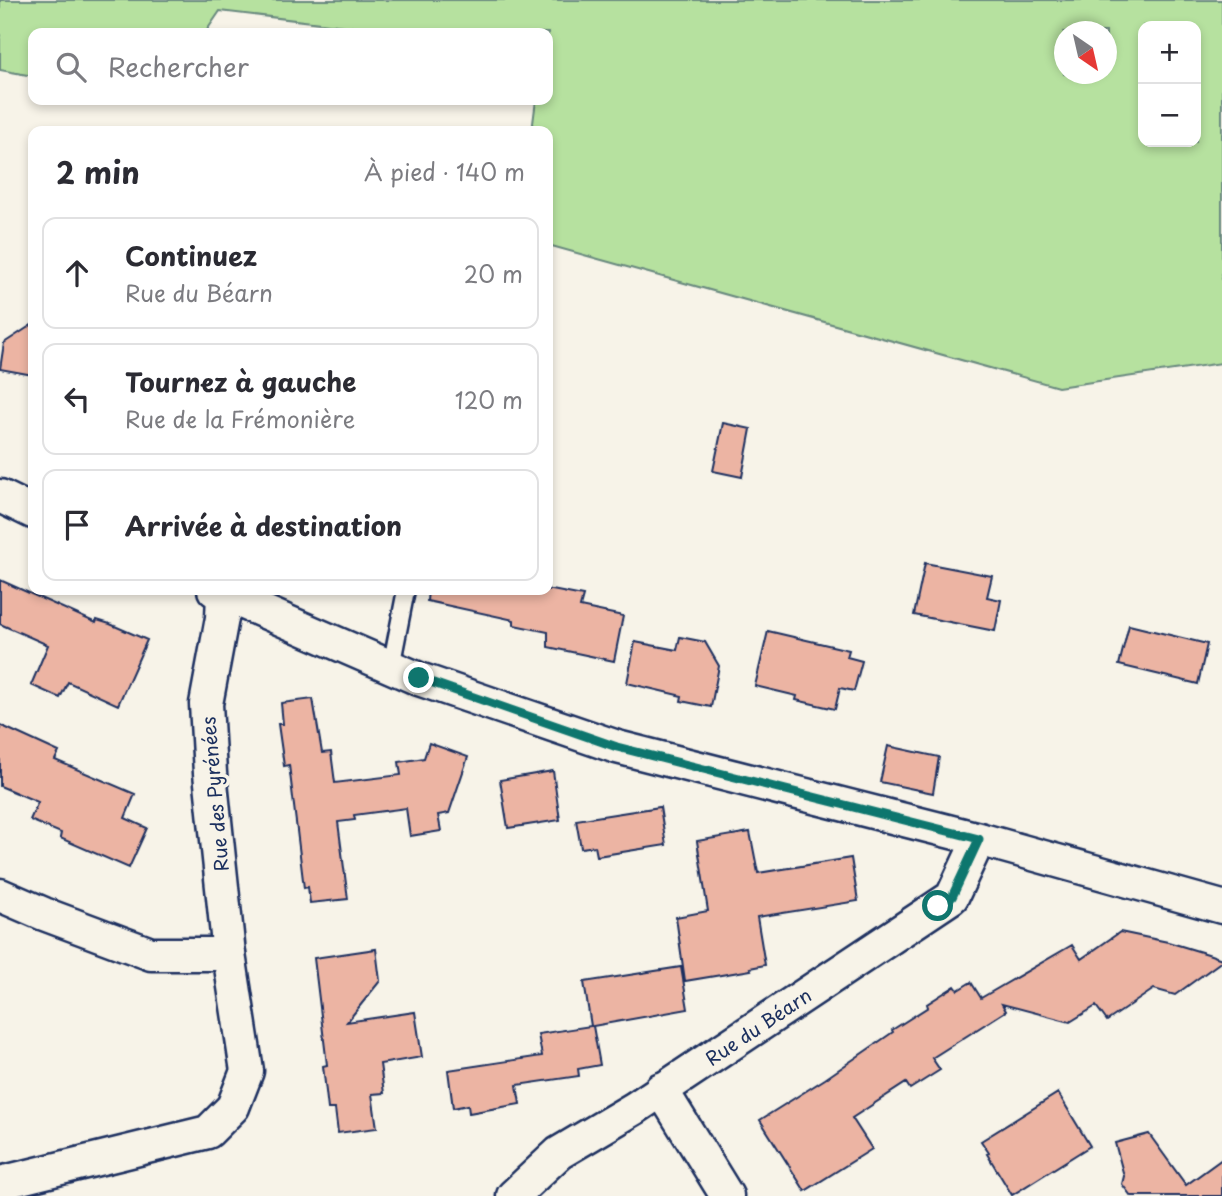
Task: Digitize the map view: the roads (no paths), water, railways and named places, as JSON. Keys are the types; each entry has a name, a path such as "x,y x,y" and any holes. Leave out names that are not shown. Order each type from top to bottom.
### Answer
{"street":[{"path":"0,496 28,510"},
{"name":"Rue des Pyrénées","path":"0,1182 208,1132 233,1107 247,1071 229,954 210,773 206,704 222,618 218,595"},
{"path":"225,595 391,667 617,747 979,839 1222,907"},
{"name":"Rue du Béarn","path":"513,1196 559,1153 635,1108 952,897 979,839"},
{"path":"0,895 151,954 229,954"},
{"path":"661,1089 727,1196"}],"lane":[{"path":"391,667 405,595"}]}
